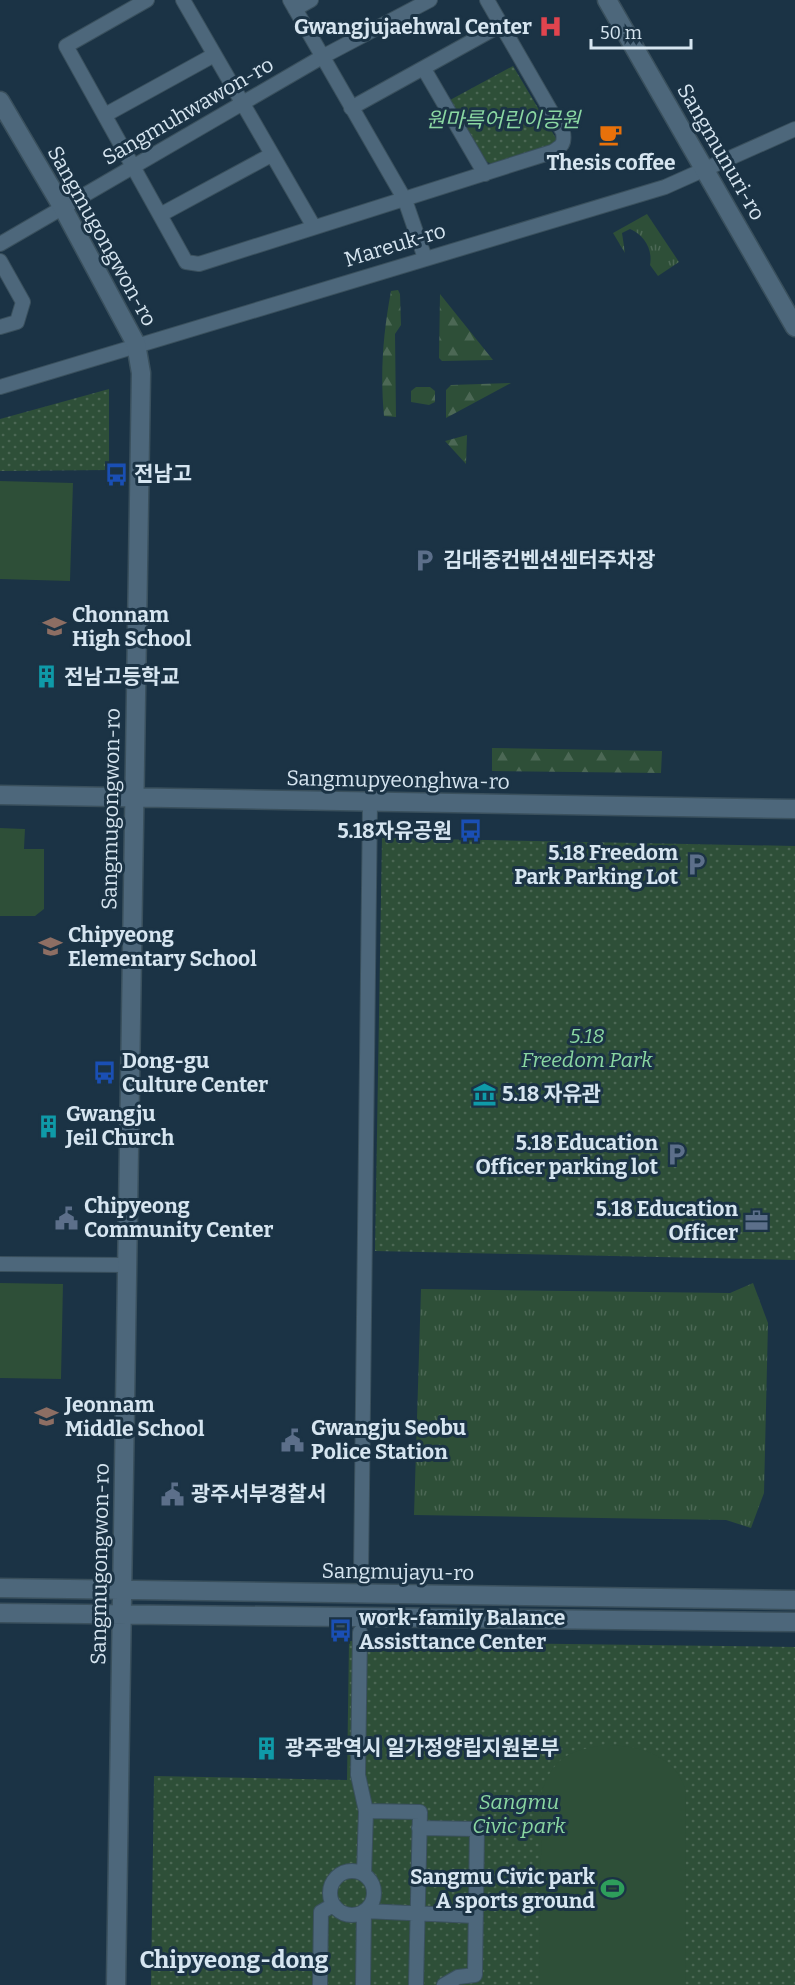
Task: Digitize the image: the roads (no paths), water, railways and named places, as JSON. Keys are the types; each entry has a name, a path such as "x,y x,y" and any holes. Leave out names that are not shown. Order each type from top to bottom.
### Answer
{"street":[{"path":"147,0 66,46 186,262 199,264 552,152 565,141 563,132 487,0"},
{"path":"183,0 314,227"},
{"path":"311,0 293,4 405,200 425,258"},
{"name":"Sangmuhwawon-ro","path":"0,244 322,57 430,0"},
{"name":"Sangmunuri-ro","path":"607,0 795,327"},
{"path":"351,108 501,24"},
{"path":"105,115 214,55"},
{"path":"424,69 485,174"},
{"name":"Sangmugongwon-ro","path":"0,100 63,208 136,344 141,373 116,1985"},
{"name":"Mareuk-ro","path":"0,387 136,344 665,187 795,129"},
{"path":"160,215 271,155"},
{"path":"0,261 23,302 17,322 0,327"},
{"name":"Sangmupyeonghwa-ro","path":"0,795 795,809"},
{"path":"361,1575 369,802"},
{"path":"0,1263 128,1265"},
{"name":"Sangmujayu-ro","path":"0,1588 795,1600"},
{"path":"0,1613 795,1622"},
{"path":"360,1632 358,1775 366,1811 364,1874"},
{"path":"366,1811 420,1812 416,1985"},
{"path":"419,1828 477,1829 475,1975 458,1977 444,1985"},
{"path":"363,1985 364,1911 370,1906 375,1893 374,1886 364,1874 350,1870 336,1877 330,1890 333,1905 338,1910 351,1915 364,1911 476,1916"},
{"path":"320,1985 321,1912 333,1905"}],"place":[{"name":"Gwangjujaehwal Center","path":"550,27"},
{"name":"Thesis coffee","path":"611,135"},
{"name":"전남고","path":"116,474"},
{"name":"김대중컨벤션센터주차장","path":"425,560"},
{"name":"Chonnam High School","path":"54,627"},
{"name":"전남고등학교","path":"46,677"},
{"name":"5.18자유공원","path":"470,831"},
{"name":"5.18 Freedom Park Parking Lot","path":"696,865"},
{"name":"Chipyeong Elementary School","path":"50,947"},
{"name":"Dong-gu Culture Center","path":"104,1073"},
{"name":"5.18 자유관","path":"484,1094"},
{"name":"Gwangju Jeil Church","path":"48,1126"},
{"name":"5.18 Education Officer parking lot","path":"676,1155"},
{"name":"Chipyeong Community Center","path":"66,1218"},
{"name":"5.18 Education Officer","path":"756,1221"},
{"name":"Jeonnam Middle School","path":"47,1417"},
{"name":"Gwangju Seobu Police Station","path":"293,1440"},
{"name":"광주서부경찰서","path":"173,1494"},
{"name":"work-family Balance Assisttance Center","path":"341,1630"},
{"name":"광주광역시 일가정양립지원본부","path":"267,1748"},
{"name":"Sangmu Civic park A sports ground","path":"613,1889"}],"district":[{"name":"Chipyeong-dong","path":"234,1960"}],"park label":[{"name":"원마륵어린이공원","path":"503,120"},
{"name":"5.18 Freedom Park","path":"587,1048"},
{"name":"Sangmu Civic park","path":"519,1814"}]}
